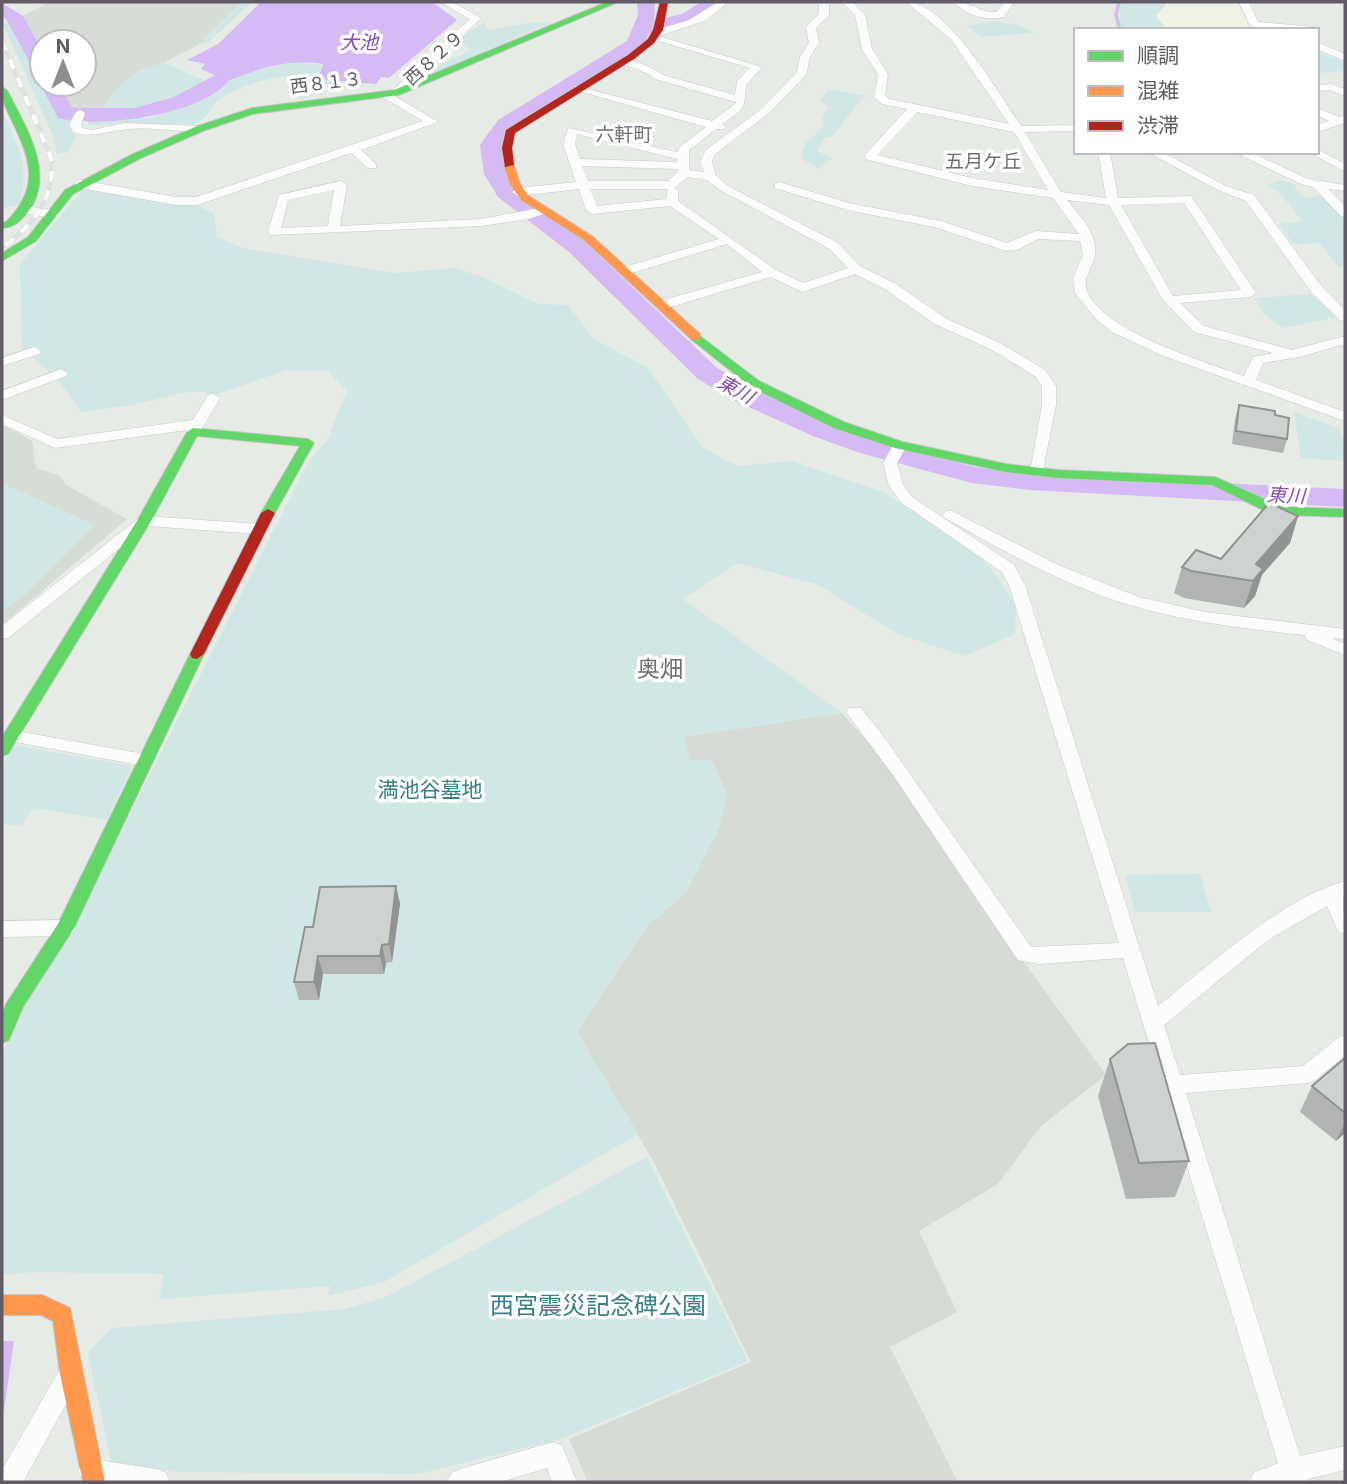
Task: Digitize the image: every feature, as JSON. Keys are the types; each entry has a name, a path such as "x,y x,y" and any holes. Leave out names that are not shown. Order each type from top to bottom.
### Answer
{"street":[{"name":"西８２９","path":"390,94 476,18 445,2"},
{"name":"西８１３","path":"2,258 32,239 68,192 80,184 199,129 252,111 390,94 614,2"},
{"path":"657,31 664,2"},
{"path":"723,2 713,13 657,31 622,62 510,132 506,153 518,191 588,238 722,360 755,384 895,452 1037,472 1205,480 1230,487 1252,501 1278,511 1345,513"},
{"path":"711,177 706,161 710,152 764,112 802,73 806,57 814,43 811,27 824,15 824,2"},
{"path":"846,2 860,14 867,49 883,74 879,97 914,108 1018,129 1074,128"},
{"path":"911,2 955,37 1018,129 1057,195 1084,229 1089,254 1079,279 1081,293 1101,316 1139,341 1345,416"},
{"path":"958,2 971,12 996,16 1000,15 1009,2"},
{"path":"1244,2 1254,24 1276,28"},
{"path":"682,46 701,29 688,23"},
{"path":"657,31 682,46 757,67 740,84 738,90 742,100"},
{"path":"1319,46 1345,58"},
{"path":"622,62 653,72 659,77 742,100"},
{"path":"1319,88 1332,87 1345,93"},
{"path":"579,88 736,132"},
{"path":"2,90 33,170 34,188 25,210 4,227"},
{"path":"80,184 176,201 197,201 432,122 390,94"},
{"path":"672,202 671,185 683,165 684,149 738,107 742,100"},
{"path":"914,108 869,158 972,182 1057,195 1113,202 1187,199 1250,293 1169,300"},
{"path":"1319,112 1342,120"},
{"path":"80,113 75,125 78,131 93,133 124,127 199,129"},
{"path":"1319,128 1342,120"},
{"path":"856,269 802,288 772,273 672,202 593,211 569,144 572,130 683,165 711,177 724,188 834,246 856,269 891,287 940,321 995,346 1040,373 1049,386 1049,405 1037,472"},
{"path":"354,150 372,166"},
{"path":"1319,153 1345,169"},
{"path":"1104,154 1113,202 1169,300 1199,329 1291,354"},
{"path":"1157,154 1222,188 1250,198 1317,290 1345,317"},
{"path":"1244,154 1283,174 1318,185 1345,188"},
{"path":"575,162 683,165"},
{"path":"518,191 583,185 671,185"},
{"path":"1318,185 1345,213"},
{"path":"333,230 341,186 283,198 274,232 333,230 471,223 525,217 545,211"},
{"path":"779,186 937,224 1006,247 1015,246 1036,234 1087,238"},
{"path":"762,209 804,194"},
{"path":"25,210 53,214"},
{"path":"625,271 729,240"},
{"path":"662,305 772,273"},
{"path":"1248,382 1258,360 1345,340"},
{"path":"2,362 34,351"},
{"path":"2,396 61,373"},
{"path":"144,760 6,743 144,521 213,398"},
{"path":"2,419 55,444 196,428 308,443 259,528 144,760 65,928 15,1004 2,1035"},
{"path":"895,452 896,486 907,500 1008,569 1017,585 1294,1476"},
{"path":"929,515 944,513 1007,547 1109,592 1159,608 1253,625 1345,634"},
{"path":"2,635 144,521 259,528"},
{"path":"1297,629 1345,650"},
{"path":"855,712 892,756 996,915 1025,954 1038,956 1129,950"},
{"path":"1152,1023 1261,935 1339,891 1345,926"},
{"path":"2,929 65,928"},
{"path":"1172,1085 1308,1074 1345,1044"},
{"path":"2,1305 30,1303 53,1308 63,1315 71,1374 92,1477 157,1482"},
{"path":"9,1482 71,1374"},
{"path":"460,1482 552,1454 565,1482"},
{"path":"1262,1482 1294,1476 1345,1458"}],"shaded area":[{"path":"50,2 241,2 202,43 159,65 139,71 120,85 101,111 67,112 60,98 98,98 98,28 28,29 22,16"},
{"path":"1164,2 1239,2 1250,28 1165,28 1156,16 1166,4"},
{"path":"2,424 32,441 36,468 59,475 66,485 127,519 2,625"},
{"path":"842,713 884,760 994,921 1106,1075 1041,1126 998,1184 919,1231 957,1312 890,1347 958,1482 588,1482 569,1439 751,1362 655,1164 577,1032 647,926 686,892 720,826 726,794 712,760 690,760 684,737"}],"green space":[{"path":"241,2 252,2 209,42 198,45"},
{"path":"1119,2 1166,4 1156,16 1165,28 1122,28"},
{"path":"20,13 28,30 28,80 3,24 12,22 11,18 2,16"},
{"path":"994,21 1019,25 1033,33 982,37 966,26"},
{"path":"485,22 487,30 536,22 549,23 415,81 416,77 471,50 457,40"},
{"path":"1319,53 1345,62 1345,71 1319,73"},
{"path":"164,62 209,83 155,107 101,111 120,85 139,71"},
{"path":"302,62 322,65 320,75 326,80 367,86 314,87 309,97 302,99 294,94 294,77 278,77 255,83 223,97 202,120 194,124 89,125 88,121 93,118 152,118 177,103 252,72 279,64"},
{"path":"829,89 865,96 831,137 826,137 817,151 832,158 819,169 801,158 805,144 824,126 822,116 829,108 820,100"},
{"path":"36,98 60,98 66,112 76,112 71,131 77,134 69,151 56,154 54,138"},
{"path":"2,110 18,146 24,178 19,205 2,208"},
{"path":"1281,180 1296,185 1295,189 1306,198 1321,195 1345,220 1345,266 1339,267 1319,243 1293,244 1279,224 1302,221 1280,193 1267,185"},
{"name":"満池谷墓地","path":"84,188 196,205 214,213 217,237 246,249 395,273 454,268 483,277 538,304 568,305 594,339 648,368 703,448 737,466 792,461 883,492 964,542 996,574 1016,606 1015,634 965,656 898,634 816,584 737,563 683,599 842,713 684,737 690,760 712,760 727,794 720,826 686,892 647,926 577,1032 638,1134 384,1282 328,1296 330,1286 159,1299 164,1274 34,1272 2,1275 2,1054 23,1007 71,931 308,462 327,441 347,391 327,371 287,370 217,394 191,391 132,405 81,412 59,381 22,349 20,264"},
{"path":"1311,294 1337,317 1284,328 1267,317 1254,298"},
{"path":"1294,412 1339,428 1345,445 1345,461 1301,458"},
{"path":"2,483 95,525 25,595 2,612"},
{"path":"14,745 132,766 107,820 34,808 21,826 2,824 2,766"},
{"path":"1200,874 1211,912 1135,912 1125,875"},
{"name":"西宮震災記念碑公園","path":"647,1157 748,1361 564,1438 418,1474 178,1472 112,1465 88,1353 111,1328 345,1309 386,1297"}],"water":[{"name":"大池","path":"261,2 432,2 457,20 389,78 381,77 376,84 326,80 320,74 323,64 310,63 274,66 228,81 201,69 205,64 187,60 218,44"},
{"path":"2,1341 14,1341 2,1424"}],"building":[{"path":"1239,405 1275,411 1275,415 1289,418 1287,439 1236,431"},
{"path":"1269,503 1298,516 1256,564 1263,569 1253,581 1191,571 1182,567 1196,550 1221,559"},
{"path":"396,886 389,944 382,945 380,956 318,956 314,982 294,982 305,927 313,927 320,887"},
{"path":"1155,1043 1189,1161 1139,1163 1110,1059 1128,1044"},
{"path":"1345,1058 1345,1113 1312,1086"}],"waterway":[{"name":"東川","path":"646,2 647,15 635,44 505,124 491,145 495,174 506,192 577,247 707,373 738,392 823,430 870,447 972,475 1030,482 1345,498"},
{"name":"東川","path":"644,28 689,18 712,2"},
{"path":"1119,2 1116,15 1119,28"},
{"path":"2,9 14,16 28,42"},
{"path":"57,98 65,114 136,114 181,101 210,88 221,78"}],"railway":[{"path":"2,41 51,158 52,172 50,186 40,209 23,230 2,248"}],"traffic: fast":[{"path":"2,258 32,239 69,192 137,156 199,129 252,111 396,93 614,2"},
{"path":"2,90 30,151 35,177 34,189 21,213 9,225 2,225"},
{"path":"696,337 755,384 839,425 900,445 1006,468 1059,474 1215,481 1282,511 1345,513"},
{"path":"2,750 144,521 193,432 308,443 268,513"},
{"path":"2,1035 15,1004 65,928 197,654"}],"traffic: slow":[{"path":"509,165 515,184 525,198 588,238 696,337"},
{"path":"2,1305 42,1305 63,1315 71,1374 94,1482"}],"traffic: jam":[{"path":"509,165 507,148 510,132 631,57 651,41 658,30 664,2"},
{"path":"197,654 268,513"}],"district":[{"name":"六軒町","path":"624,134"},
{"name":"五月ケ丘","path":"983,161"},
{"name":"奥畑","path":"660,669"}]}
